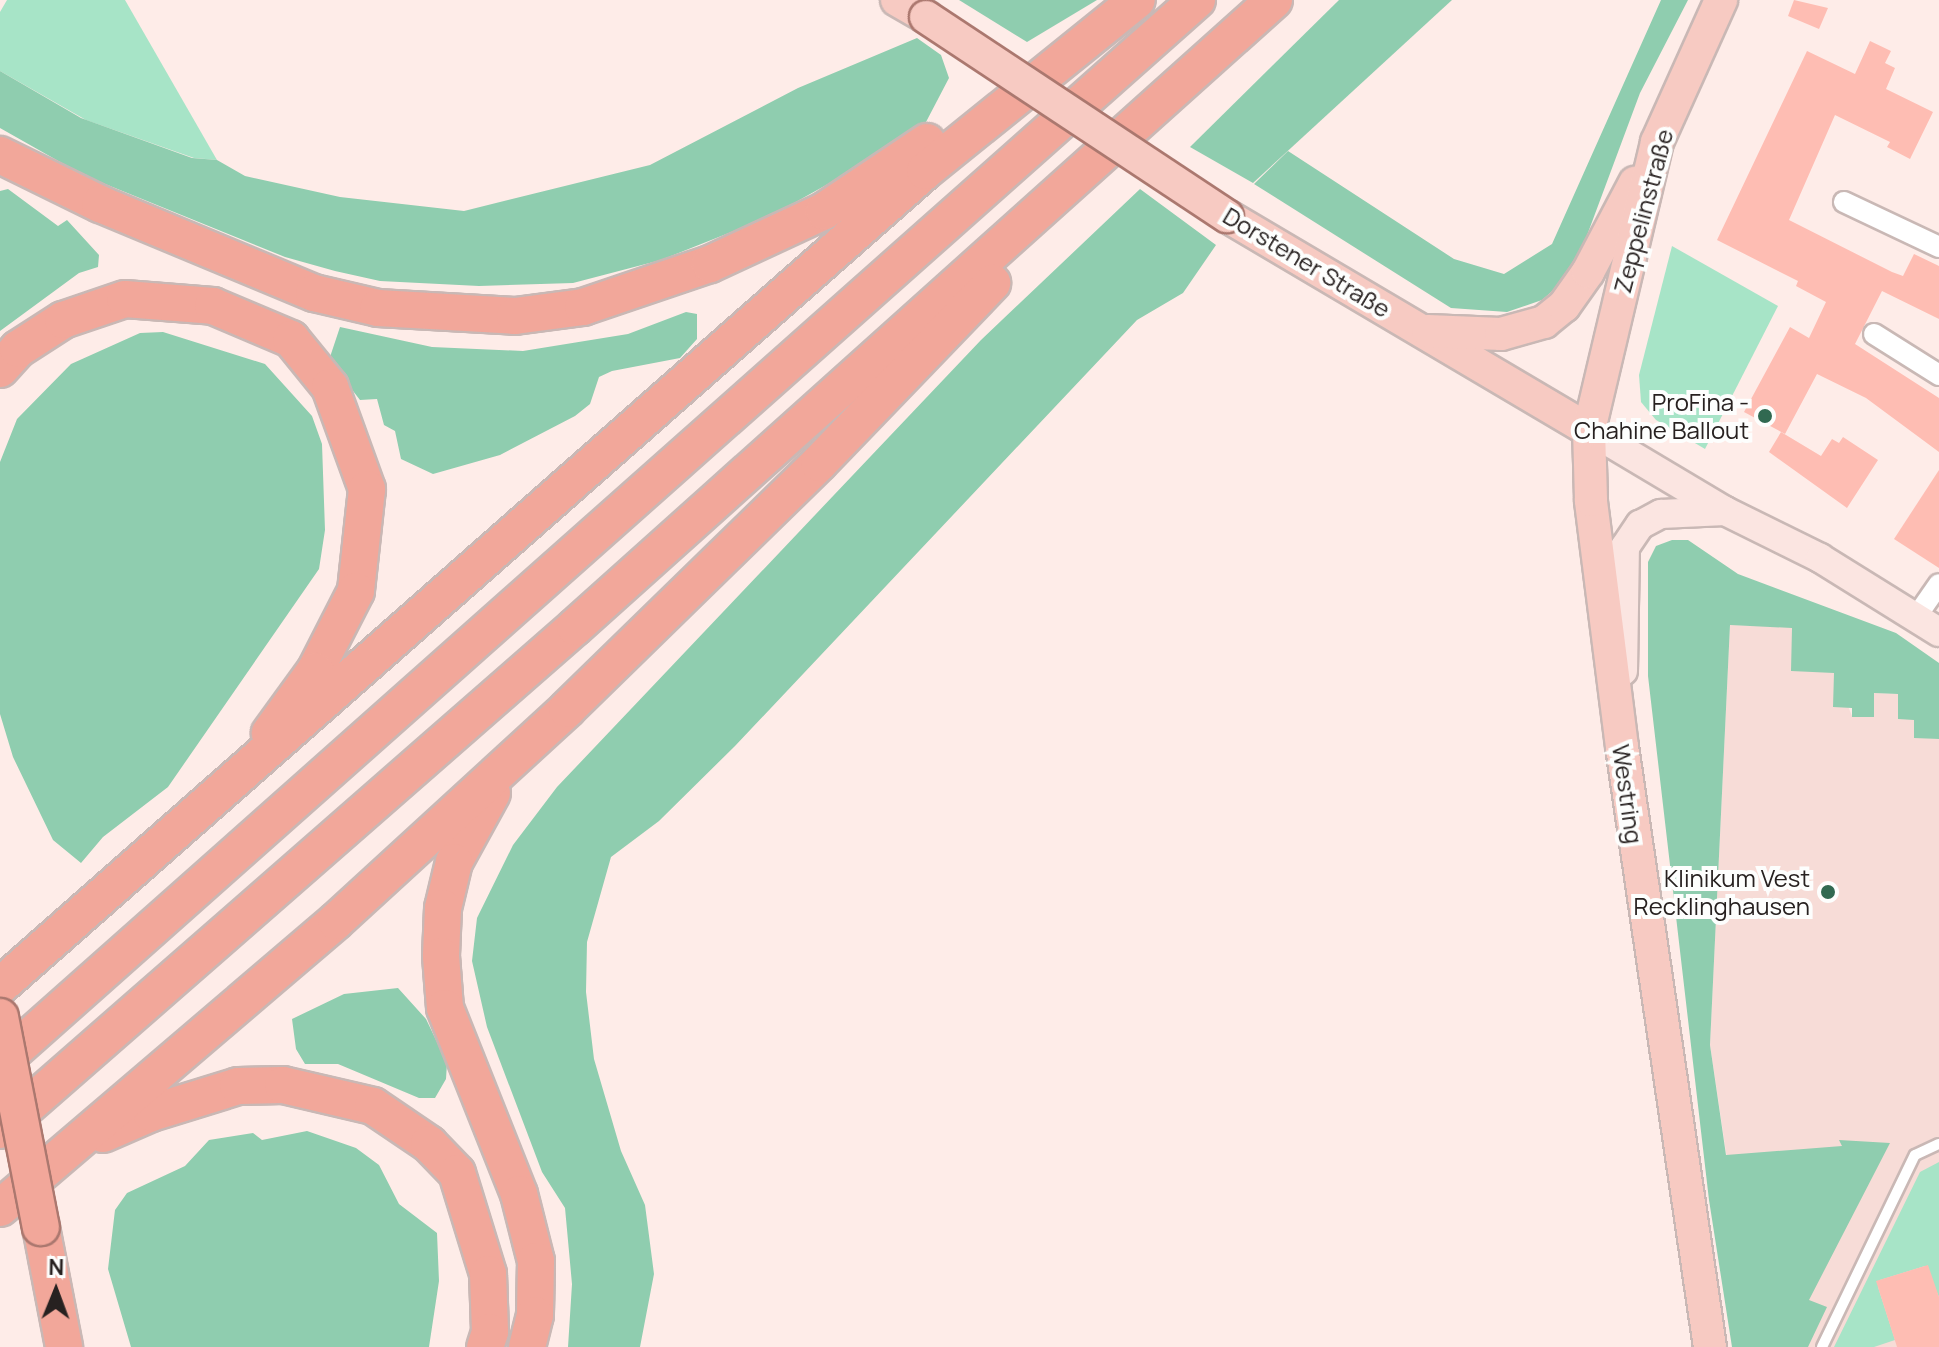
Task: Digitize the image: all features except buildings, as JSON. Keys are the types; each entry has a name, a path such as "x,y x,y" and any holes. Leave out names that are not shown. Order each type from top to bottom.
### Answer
{"highway":[{"path":"0,1063 1197,0"},
{"path":"0,1130 1089,168 1274,0"},
{"path":"0,155 100,204 314,293 378,308 515,316 583,307 642,290 824,211 1069,38 1129,6"},
{"path":"0,986 228,789 925,171 1129,6"},
{"path":"0,1208 336,921 567,709 916,362 992,283 1089,168"},
{"path":"0,369 18,349 63,320 125,299 213,306 291,339 330,387 367,489 356,591 315,671 228,789"},
{"path":"527,1347 535,1315 536,1261 519,1194 445,1008 443,908 454,862 481,805 567,709"},
{"path":"0,1017 64,1347"},
{"path":"62,1154 151,1113 238,1086 283,1085 373,1106 429,1144 457,1173 488,1274 490,1332 485,1347"},
{"path":"57,1311 77,1347"}],"main road":[{"name":"Dorstener Straße","path":"897,0 1227,216 1725,511 1820,558 1928,625"},
{"name":"Zeppelinstraße","path":"1589,430 1657,142 1721,0"},
{"path":"1421,330 1514,332 1544,322 1564,306 1588,272 1657,142"},
{"name":"Westring","path":"1589,430 1591,500 1622,747 1710,1347"},
{"name":"Dorstener Straße","path":"1622,747 1625,547 1640,525 1661,514 1725,511"}],"street":[{"path":"1844,202 1939,247"},
{"path":"1874,334 1939,375"},
{"path":"1928,625 1939,584"}],"lane":[{"path":"1822,1347 1915,1155 1939,1144"}],"shaded area":[{"name":"Klinikum Vest Recklinghausen","path":"1730,625 1792,627 1834,672 1852,716 1874,716 1874,693 1899,694 1914,720 1914,737 1939,739 1939,1347 1755,1347 1710,1045"}],"green space":[{"path":"7,0 125,0 217,160 194,158 86,120 0,71 0,12"},
{"path":"959,0 1097,0 1027,42"},
{"path":"1339,0 1452,0 1253,183 1190,147"},
{"path":"1661,0 1688,0 1640,93 1573,273 1542,300 1507,312 1451,308 1254,184 1288,151 1454,259 1504,274 1552,244"},
{"path":"917,38 941,55 949,78 926,122 903,142 769,217 661,260 573,283 479,286 380,281 335,271 285,257 83,175 0,128 0,71 81,118 192,158 217,160 245,176 340,197 464,211 650,165 798,88"},
{"path":"8,189 58,226 67,220 99,255 98,267 79,273 0,331 0,191"},
{"path":"1140,189 1216,245 1183,293 1137,320 735,746 659,821 611,857 587,942 586,992 594,1059 621,1151 645,1205 654,1274 640,1347 568,1347 572,1284 565,1208 542,1172 487,1027 472,961 477,918 513,845 557,787 981,340"},
{"path":"1672,246 1778,306 1705,449 1656,420 1641,402 1639,375"},
{"path":"686,312 697,314 697,339 680,358 612,371 599,377 590,404 575,416 500,455 433,474 401,459 395,431 384,425 377,399 360,400 329,360 340,327 432,347 523,351 628,334"},
{"path":"163,332 265,364 312,416 322,444 325,530 319,569 168,787 103,837 81,863 53,840 13,757 0,714 0,462 17,419 71,364 140,333"},
{"path":"1672,540 1688,540 1738,574 1896,633 1939,663 1939,739 1914,738 1914,720 1898,719 1898,694 1874,693 1874,717 1852,717 1852,708 1833,707 1834,673 1791,671 1792,628 1730,625 1710,1045 1726,1155 1842,1146 1839,1140 1890,1143 1809,1300 1827,1307 1808,1347 1732,1347 1709,1200 1648,676 1648,562 1656,546"},
{"path":"398,988 426,1019 447,1063 446,1079 435,1098 419,1098 338,1064 305,1064 296,1049 292,1019 344,994"},
{"path":"307,1131 356,1148 379,1165 399,1204 437,1233 439,1281 429,1347 131,1347 108,1269 115,1210 127,1193 185,1166 209,1140 253,1133 262,1140"},
{"path":"1939,1162 1939,1297 1925,1266 1880,1280 1878,1287 1895,1340 1874,1347 1834,1347 1920,1172"}],"place":[{"name":"ProFina - Chahine Ballout","path":"1765,416"},
{"name":"Klinikum Vest Recklinghausen","path":"1828,892"}]}
